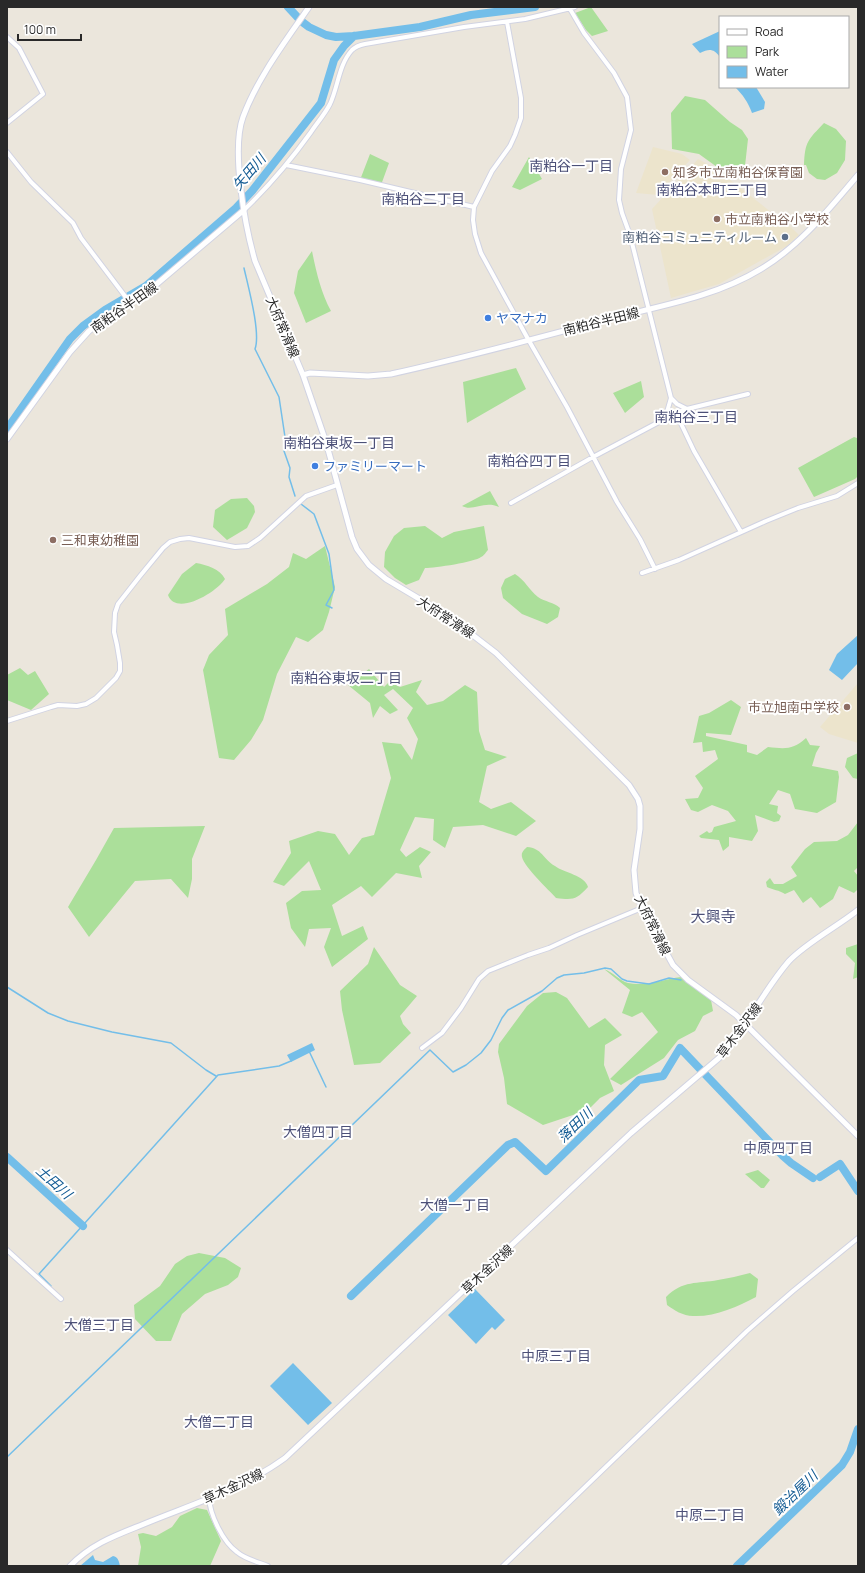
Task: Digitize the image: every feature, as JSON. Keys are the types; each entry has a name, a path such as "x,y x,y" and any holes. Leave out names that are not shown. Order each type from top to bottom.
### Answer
{"main road":[{"name":"大府常滑線","path":"309,7 253,93 243,118 239,137 239,160 249,241 255,261 303,374 326,442 352,537 357,549 369,565 386,579 403,591 448,616 481,641 524,681 629,785 638,798 640,806 640,829 634,870 636,893 642,908 673,965 688,980 720,1002 745,1024 858,1136"},
{"name":"南粕谷半田線","path":"303,374 310,373 368,376 392,374 476,354 528,339 718,290 762,269 781,256 802,238 832,207 858,175"},
{"name":"南粕谷半田線","path":"7,439 77,343 89,331 156,286 244,209"},
{"name":"草木金沢線","path":"70,1566 80,1556 103,1540 247,1482 285,1458 625,1138 719,1058 731,1045 790,961 805,948 858,910"}],"street":[{"path":"244,209 264,190 286,165 329,106 341,71 348,56 356,47 365,44 464,27 539,17 572,8 584,33 614,73 627,97 631,130 622,169 619,200 630,235 671,398 667,412 660,422"},
{"path":"507,22 520,98 521,118 510,146 492,171 474,207 473,220 475,234 481,253 655,569"},
{"path":"7,37 19,48 43,94 7,123"},
{"path":"7,152 31,182 73,223 81,238 124,293 130,303"},
{"path":"286,165 474,207"},
{"path":"511,502 676,413 748,394"},
{"path":"671,398 677,404 687,409"},
{"path":"676,413 694,451 741,532"},
{"path":"642,573 679,560 802,506 836,496 858,483"},
{"path":"7,721 51,707 77,706 86,704 96,698 116,678 120,671 118,645 114,632 115,613 118,604 163,548 170,542 189,538 235,546 248,546 260,538 306,496 337,485"},
{"path":"422,1048 440,1035 454,1017 479,979 488,971 521,957 549,948 642,908"},
{"path":"503,1566 747,1331 858,1238"},
{"path":"7,1250 61,1299"},
{"path":"209,1498 210,1508 228,1543 237,1553 268,1566"}],"shaded area":[{"path":"653,147 682,154 690,160 658,195 636,193"},
{"name":"市立南粕谷小学校","path":"698,159 715,168 799,235 787,246 719,284 671,298 652,209"},
{"name":"市立旭南中学校","path":"858,683 858,743 829,734 820,727"}],"green space":[{"path":"591,7 608,31 592,36 586,30 575,13"},
{"path":"685,96 705,100 730,122 742,130 748,139 745,166 732,170 717,167 699,154 672,149 671,113"},
{"path":"824,123 836,129 846,141 845,160 837,173 825,180 817,179 809,173 806,165 804,165 805,151 808,141"},
{"path":"370,154 389,163 381,185 360,180"},
{"path":"529,157 542,179 520,190 512,187"},
{"path":"312,251 317,274 327,304 331,311 306,323 294,293 298,271"},
{"path":"516,368 526,389 467,423 463,382"},
{"path":"641,381 644,397 625,413 613,393"},
{"path":"854,437 857,438 858,476 855,479 814,497 798,468"},
{"path":"490,491 499,507 494,505 484,505 470,508 462,506"},
{"path":"247,498 254,506 255,512 247,528 227,540 213,527 215,510 231,499"},
{"path":"425,526 442,538 454,532 484,526 488,550 484,555 471,561 425,568 419,580 406,585 395,578 384,567 385,552 394,536 404,528"},
{"path":"325,546 335,587 323,630 308,642 296,637 277,674 263,720 251,740 234,760 219,758 203,670 209,655 228,635 225,609 267,584 289,567 293,553 306,559"},
{"path":"196,563 209,566 217,570 225,579 206,596 187,603 179,604 172,601 168,595 182,574"},
{"path":"515,574 522,579 538,597 555,604 560,608 558,617 547,624 522,614 503,598 501,588 505,579"},
{"path":"20,668 28,675 35,671 49,694 31,710 7,700 7,675"},
{"path":"369,669 384,687 389,682 400,687 422,680 416,692 427,705 443,701 465,685 477,692 479,731 485,750 507,757 487,766 479,802 491,809 511,802 536,821 516,836 483,825 453,827 445,848 433,840 434,819 415,817 400,850 406,857 420,847 431,852 419,866 422,878 396,873 372,897 361,886 332,905 342,936 363,926 368,939 332,967 324,947 331,928 309,929 305,947 291,928 286,903 302,891 321,890 309,861 284,886 273,882 291,853 289,841 318,831 335,834 349,855 362,838 374,835 391,778 382,742 401,744 412,760 418,739 407,718 413,708 393,689 384,695 398,710 390,714 380,706 373,718 370,703 348,685"},
{"path":"731,700 741,707 731,735 706,733 706,736 747,745 747,752 757,755 768,747 793,747 806,738 810,745 820,746 812,766 838,771 839,777 836,802 817,813 795,809 790,794 778,790 769,804 778,806 777,813 781,816 779,821 774,822 755,815 758,831 752,841 729,837 729,846 723,851 719,840 701,838 699,836 707,831 709,833 712,832 714,827 736,821 728,811 712,805 698,812 691,810 685,799 698,798 703,788 695,776 718,759 715,750 703,752 702,742 693,743 699,716 709,713"},
{"path":"858,753 858,779 853,778 845,767 847,758"},
{"path":"858,822 858,867 854,871 858,876 858,889 854,893 839,886 833,899 820,908 811,897 803,903 794,890 785,894 767,887 766,882 770,878 774,884 783,884 797,876 791,867 805,849 814,842 837,841 848,835"},
{"path":"205,826 192,859 192,879 188,898 171,879 135,881 89,937 68,907 114,828"},
{"path":"527,847 536,849 555,866 579,877 588,887 577,897 570,899 556,898 524,861 522,854"},
{"path":"858,944 858,977 853,979 855,963 846,954 846,948"},
{"path":"374,947 400,985 417,996 400,1016 403,1024 411,1033 380,1063 354,1065 342,1010 340,991 368,964"},
{"path":"604,969 625,982 635,984 681,977 711,1000 713,1011 703,1016 695,1031 678,1040 664,1058 621,1085 610,1079 658,1032 642,1012 632,1017 622,1013 630,990"},
{"path":"556,992 567,998 589,1028 605,1018 622,1035 605,1045 604,1065 614,1091 600,1098 588,1110 543,1125 507,1104 504,1078 498,1052 499,1044 527,1006 543,993"},
{"path":"758,1170 770,1180 764,1188 761,1188 745,1174"},
{"path":"199,1253 225,1258 241,1268 238,1277 228,1285 205,1294 182,1314 171,1341 156,1341 135,1319 134,1305 160,1286 175,1264 187,1256"},
{"path":"750,1273 758,1279 756,1297 734,1308 709,1315 689,1316 676,1311 667,1305 666,1297 684,1285"},
{"path":"197,1508 207,1510 221,1541 210,1566 138,1566 141,1547 138,1534 143,1533 156,1536 172,1527 180,1516"}],"water":[{"path":"719,31 719,56 711,50 700,53 692,44"},
{"path":"736,88 757,88 765,102 764,109 752,113 749,105"},
{"path":"858,635 858,663 842,680 829,670 837,654"},
{"path":"312,1043 315,1050 291,1062 287,1055"},
{"path":"475,1289 505,1320 495,1330 492,1327 476,1344 448,1315"},
{"path":"293,1363 332,1403 308,1425 270,1386"},
{"path":"93,1555 95,1560 103,1562 113,1556 116,1557 120,1566 80,1566"}],"waterway":[{"name":"矢田川","path":"288,7 309,27 326,35 336,37 420,27 471,15 535,7"},
{"name":"矢田川","path":"7,429 70,339 83,326 105,310 146,286 236,208 252,191 321,103 334,60 344,46 354,36"},
{"path":"244,268 255,321 255,349 279,397 285,437 284,451 290,468 289,477 295,496"},
{"path":"301,504 314,514 329,554 334,590 326,605 332,608"},
{"path":"7,1457 430,1050 453,1072 466,1065 481,1053 491,1040 502,1018 508,1010 542,991 557,978 564,975 584,973 605,968 611,969 622,979 627,981 649,984 669,978 681,980"},
{"path":"7,987 48,1013 68,1021 112,1032 171,1043 216,1076"},
{"name":"落田川","path":"351,1296 508,1145 515,1142 546,1171 639,1080 663,1076 680,1048 783,1156 813,1178"},
{"path":"309,1051 326,1087"},
{"path":"51,1286 39,1274 218,1075 279,1066 291,1061"},
{"name":"土田川","path":"7,1157 83,1226"},
{"name":"落田川","path":"820,1177 840,1164 858,1191"},
{"name":"鍛治屋川","path":"737,1566 842,1465 850,1452 858,1429"}],"place":[{"name":"知多市立南粕谷保育園","path":"665,172"},
{"name":"市立南粕谷小学校","path":"717,219"},
{"name":"南粕谷コミュニティルーム","path":"785,237"},
{"name":"ヤマナカ","path":"488,318"},
{"name":"ファミリーマート","path":"315,466"},
{"name":"三和東幼稚園","path":"53,540"},
{"name":"市立旭南中学校","path":"847,707"}],"district":[{"name":"南粕谷一丁目","path":"571,166"},
{"name":"南粕谷本町三丁目","path":"712,190"},
{"name":"南粕谷二丁目","path":"423,199"},
{"name":"南粕谷三丁目","path":"696,417"},
{"name":"南粕谷東坂一丁目","path":"339,443"},
{"name":"南粕谷四丁目","path":"529,461"},
{"name":"南粕谷東坂二丁目","path":"346,678"},
{"name":"大興寺","path":"713,917"},
{"name":"大僧四丁目","path":"318,1132"},
{"name":"中原四丁目","path":"778,1148"},
{"name":"大僧一丁目","path":"455,1205"},
{"name":"大僧三丁目","path":"99,1325"},
{"name":"中原三丁目","path":"556,1356"},
{"name":"大僧二丁目","path":"219,1422"},
{"name":"中原二丁目","path":"710,1515"}]}
